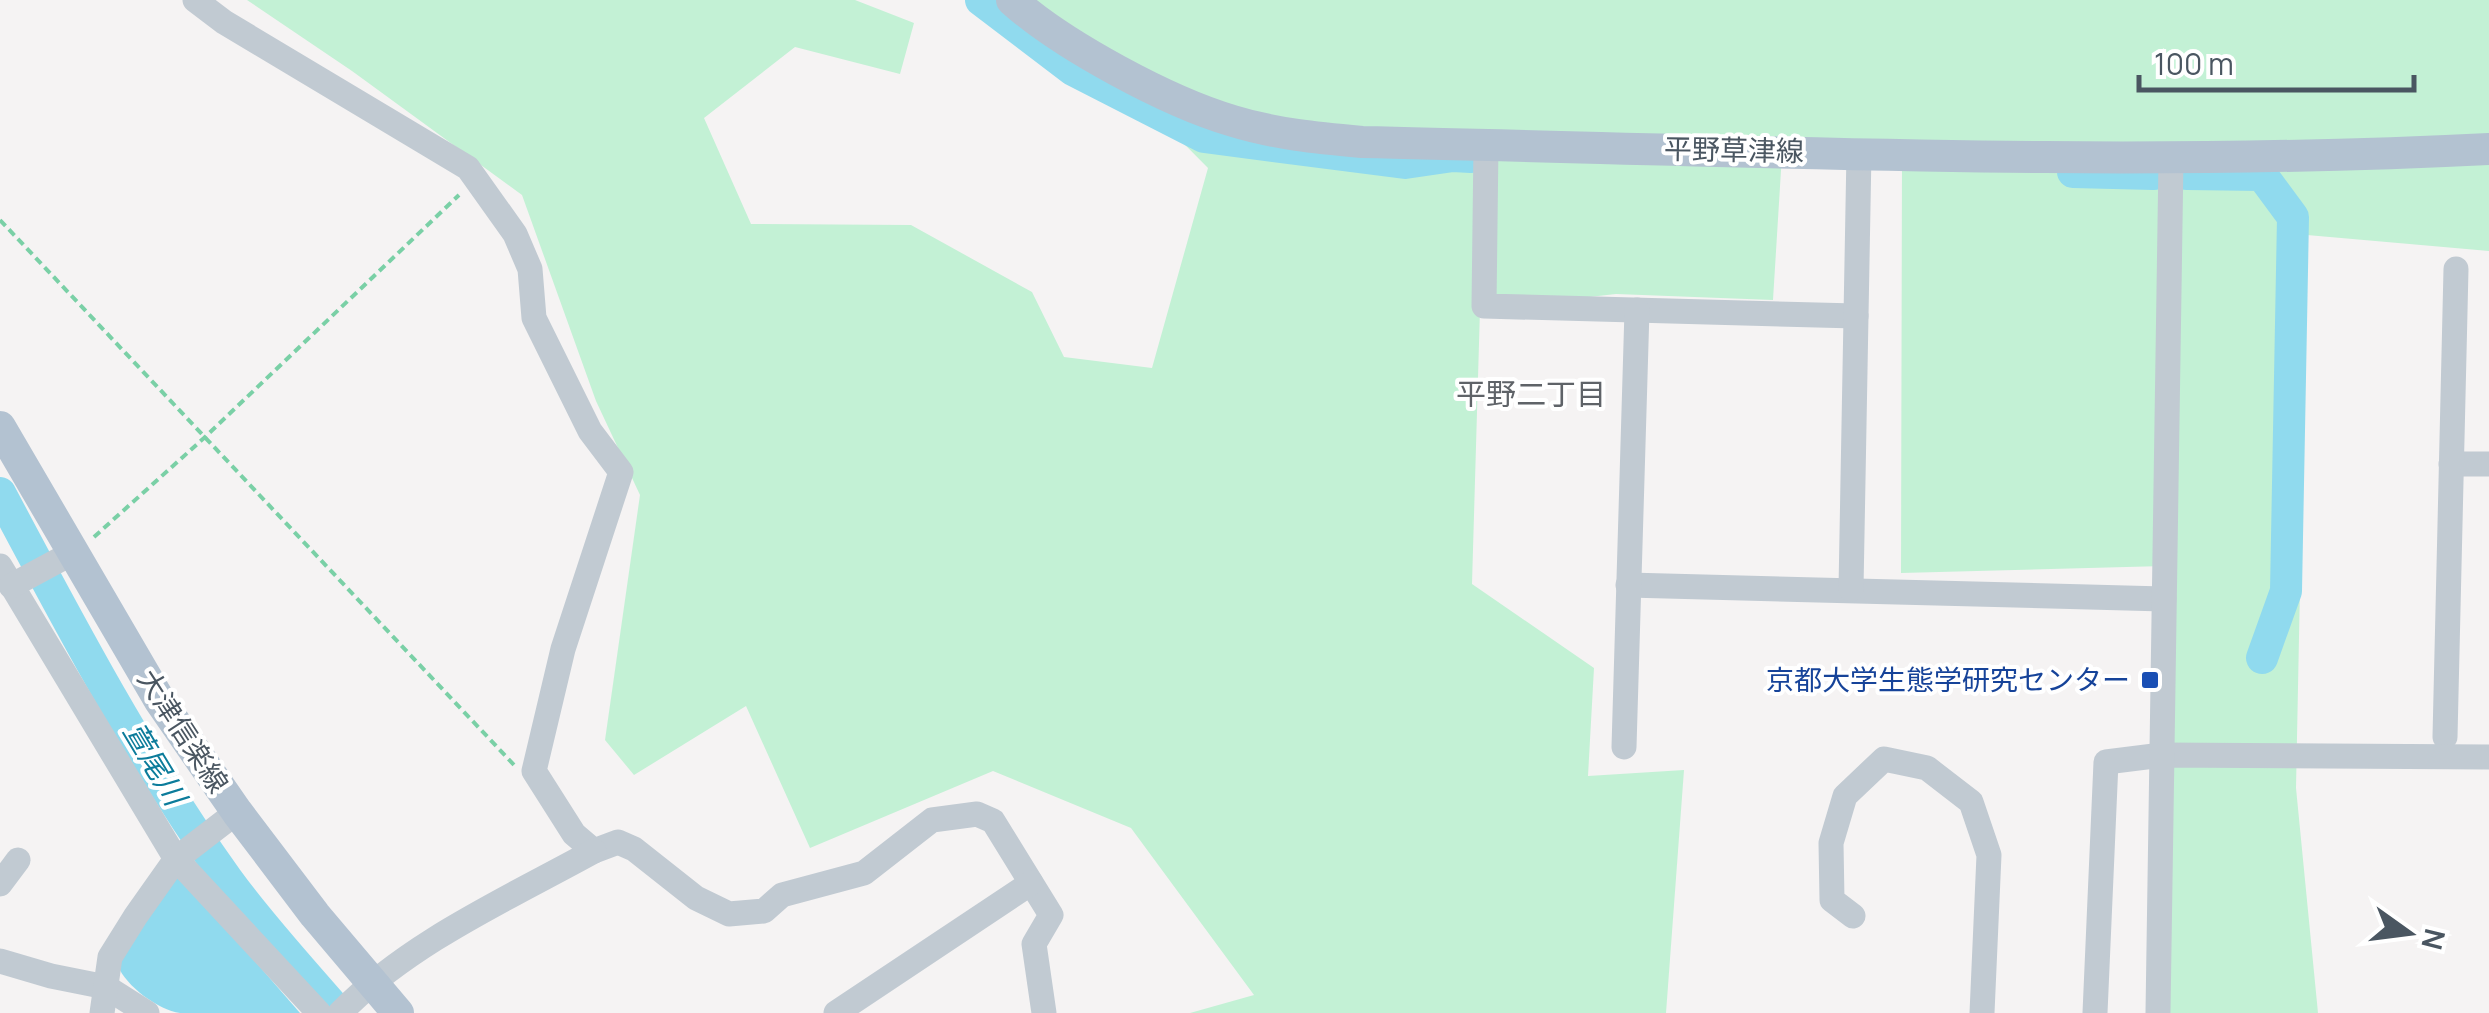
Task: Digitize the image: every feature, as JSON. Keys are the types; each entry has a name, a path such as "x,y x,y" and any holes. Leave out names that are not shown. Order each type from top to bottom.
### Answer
{"main road":[{"name":"平野草津線","path":"1012,0 1103,62 1231,121 1302,137 2171,159 2489,149"},
{"name":"大津信楽線","path":"0,427 69,554 230,818 398,1013"}],"street":[{"path":"195,0 224,22 446,152 477,178 515,234 530,269 534,318 590,431 621,472 563,649 534,770 574,834 594,852"},
{"path":"1486,144 1484,306 1856,316"},
{"path":"1851,590 1859,152"},
{"path":"2158,1013 2171,159"},
{"path":"2445,737 2456,269"},
{"path":"1624,748 1637,310"},
{"path":"2451,464 2489,464"},
{"path":"69,554 11,578 182,855 318,1013"},
{"path":"1628,585 2164,599"},
{"path":"2095,1013 2106,762 2162,755 2489,758"},
{"path":"1853,916 1832,900 1832,843 1845,796 1884,759 1927,768 1971,802 1989,855 1982,1013"},
{"path":"340,1013 371,982 446,932 618,842 634,849 696,898 729,914 764,911 782,895 864,873 932,820 976,814 993,821 1051,914 1034,944 1044,1013"},
{"path":"102,1013 110,957 182,855 230,818"},
{"path":"0,884 18,860"},
{"path":"836,1013 1030,884"},
{"path":"0,961 106,986 148,1013"}],"path":[{"path":"69,554 85,546 204,438 477,178"},
{"path":"0,220 516,766 534,770"}],"green space":[{"path":"247,0 855,0 914,23 900,74 795,47 704,118 751,224 911,225 1032,292 1064,357 1152,368 1208,168 1103,62 1024,0 2489,0 2489,251 2307,235 2296,788 2318,1013 2158,1013 2164,566 1901,573 1902,158 1782,154 1773,300 1616,294 1480,309 1472,584 1594,668 1588,776 1684,770 1666,1013 1190,1013 1254,995 1131,828 993,771 810,848 746,706 634,775 605,740 640,495 596,401 522,195"}],"water":[{"path":"181,876 300,1013 180,1013 153,1002 128,981 118,966 170,879"}],"waterway":[{"path":"981,0 1073,70 1204,137 1405,163 1471,157"},
{"path":"2073,172 2154,174"},
{"path":"2187,174 2262,175 2293,217 2286,591 2262,658"},
{"name":"萱尾川","path":"0,493 107,690 195,833 254,914 339,1013"}],"place":[{"name":"京都大学生態学研究センター","path":"2150,680"}],"district":[{"name":"平野二丁目","path":"1531,395"}]}
